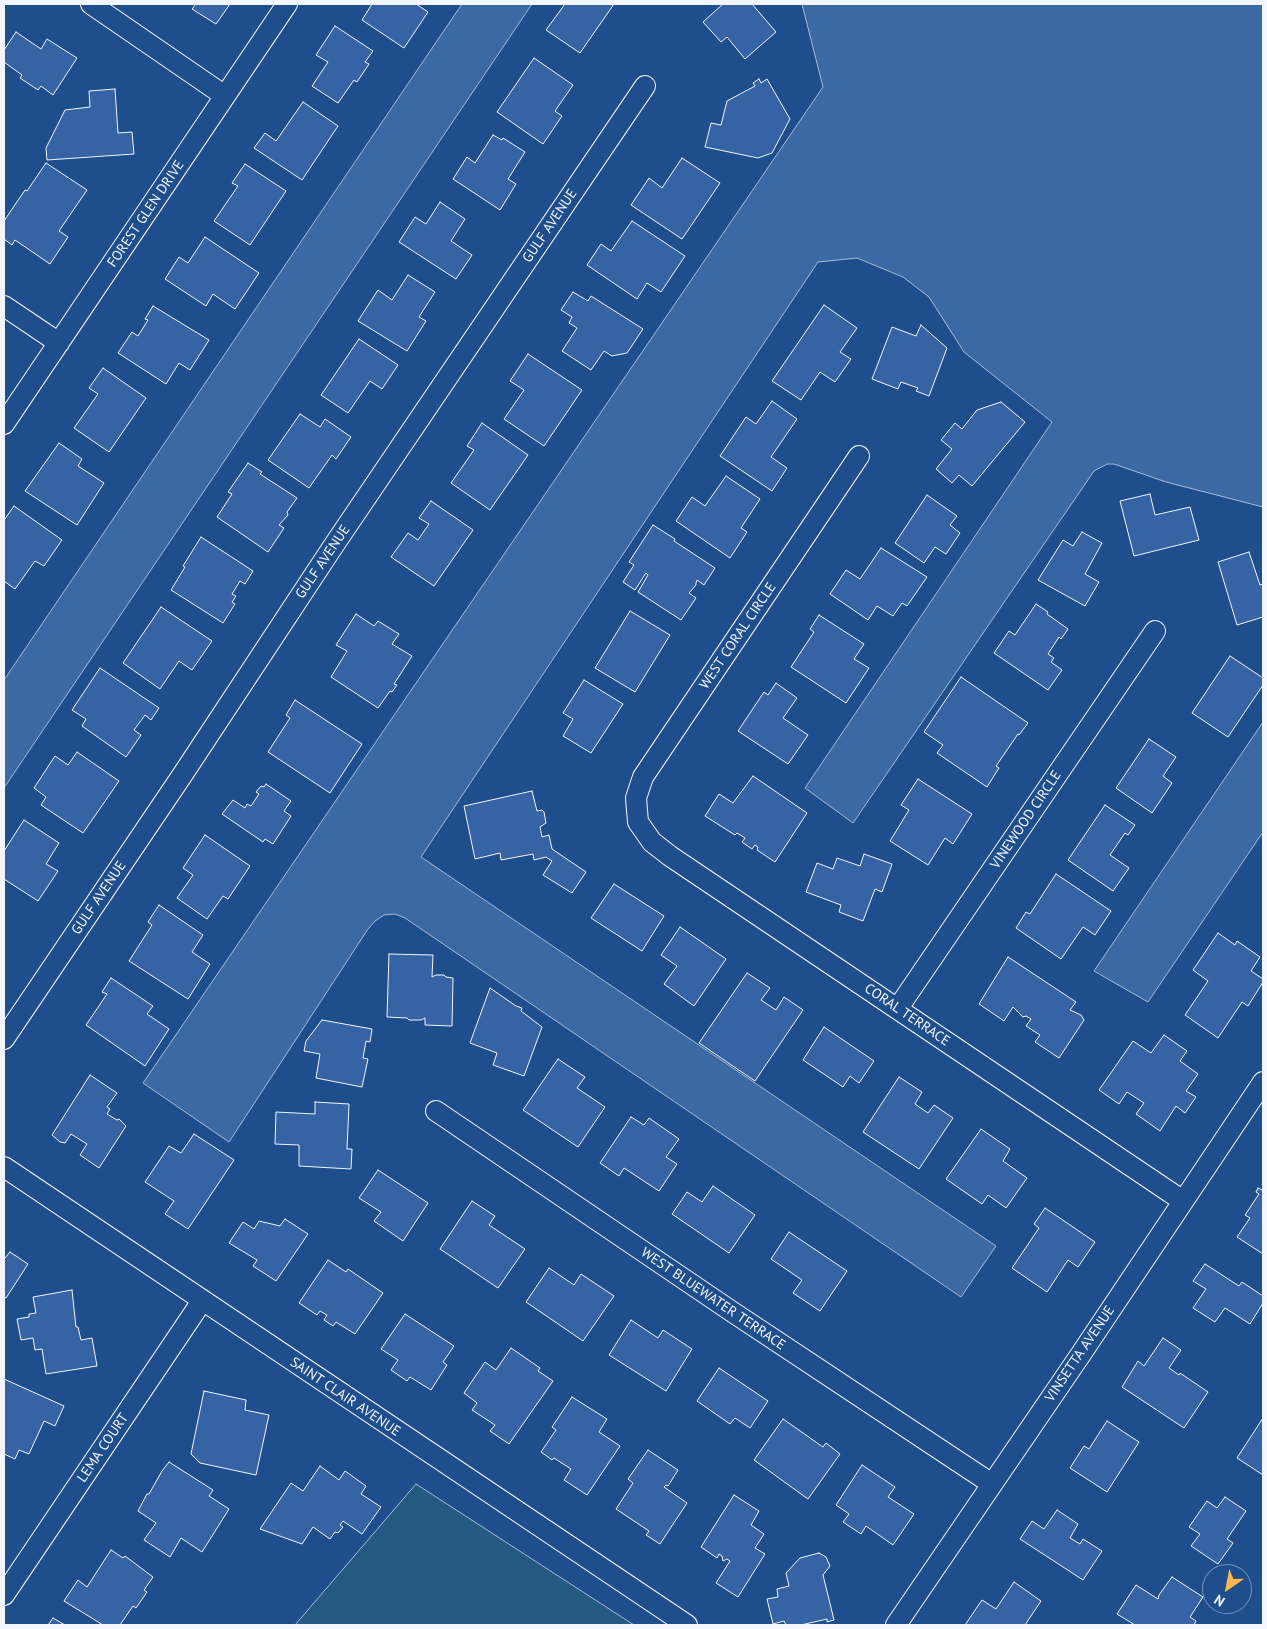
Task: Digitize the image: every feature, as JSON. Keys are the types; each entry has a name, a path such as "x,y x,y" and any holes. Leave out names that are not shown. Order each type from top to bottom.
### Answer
{"street":[{"path":"92,4 225,96"},
{"name":"FOREST GLEN DRIVE","path":"4,424 287,4"},
{"name":"GULF AVENUE","path":"4,1038 645,86"},
{"path":"4,306 59,343"},
{"name":"WEST CORAL CIRCLE","path":"638,822 636,798 643,777 858,456"},
{"name":"VINEWOOD CIRCLE","path":"898,1008 1155,631"},
{"name":"CORAL TERRACE","path":"638,822 652,842 670,856 1183,1201"},
{"name":"VINSETTA AVENUE","path":"896,1625 1263,1082"},
{"name":"WEST BLUEWATER TERRACE","path":"436,1111 734,1313 992,1484"},
{"name":"SAINT CLAIR AVENUE","path":"4,1167 202,1302 687,1625"},
{"name":"LEMA COURT","path":"4,1596 202,1302"}],"shaded area":[{"path":"462,4 532,4 4,788 4,680"},
{"path":"802,4 1263,4 1263,507 1166,482 1114,464 1107,464 1094,471 853,823 805,788 1052,422 964,352 929,297 903,277 857,258 818,262 421,857 996,1246 961,1297 405,918 395,914 384,915 368,929 229,1142 143,1083 823,87"},
{"path":"1263,722 1263,832 1148,1002 1094,971"},
{"path":"416,1484 634,1625 295,1625"}],"building":[{"path":"196,4 230,4 216,24 192,9"},
{"path":"372,4 416,4 428,12 404,48 362,20"},
{"path":"565,4 614,4 580,53 546,30"},
{"path":"723,4 752,4 776,32 745,59 727,37 721,42 703,22"},
{"path":"335,26 373,51 365,62 369,64 357,82 354,80 338,103 312,86 328,62 316,55"},
{"path":"16,32 41,49 47,39 77,58 53,95 41,86 38,90 20,78 22,75 4,62 4,50"},
{"path":"534,58 573,85 555,111 562,116 543,144 497,112"},
{"path":"759,79 761,83 767,79 790,119 772,153 758,158 705,147 711,123 721,125 727,101 755,86 753,83"},
{"path":"115,89 118,133 132,132 134,154 47,160 46,148 65,110 90,107 89,91"},
{"path":"303,102 338,126 302,180 254,148 265,133 276,141"},
{"path":"493,135 502,140 503,138 525,152 508,179 516,184 500,210 453,179 467,157 475,163"},
{"path":"682,158 720,183 682,239 631,205 649,178 662,188"},
{"path":"46,163 87,190 59,231 68,237 50,264 15,240 12,245 4,239 4,221"},
{"path":"245,164 286,191 250,245 214,221 238,186 232,183"},
{"path":"440,202 465,219 451,241 472,255 456,279 399,242 415,217 426,224"},
{"path":"632,221 685,256 661,292 647,283 637,299 587,265 601,244 611,251"},
{"path":"205,237 259,273 235,309 213,294 206,306 165,279 179,257 188,263"},
{"path":"408,275 435,292 419,317 426,321 407,351 358,321 378,290 392,300"},
{"path":"573,292 588,301 591,296 643,329 627,353 612,356 604,351 591,370 562,351 577,328 569,323 572,317 561,310"},
{"path":"824,305 857,328 840,352 851,359 835,382 820,372 801,400 772,381"},
{"path":"153,306 209,340 190,370 179,363 166,384 118,353 132,332 138,336 148,320 145,319"},
{"path":"921,325 947,348 929,396 916,391 918,388 901,382 898,389 872,379 892,327 916,336"},
{"path":"359,339 398,365 382,389 370,381 348,413 321,395"},
{"path":"528,354 582,390 544,446 504,419 524,390 510,381"},
{"path":"103,368 146,398 109,452 74,428 98,394 89,388"},
{"path":"772,401 797,419 771,457 787,468 772,491 720,456 746,417 756,424"},
{"path":"1001,402 1025,422 972,486 959,475 952,483 936,469 952,449 941,440 955,423 962,429 977,410"},
{"path":"300,414 320,427 325,419 351,437 336,459 332,455 309,488 268,460"},
{"path":"482,423 528,455 490,510 451,483 474,450 467,446"},
{"path":"59,443 82,459 78,466 104,483 77,525 25,491"},
{"path":"248,463 262,472 260,474 297,498 287,512 288,515 279,525 284,528 268,552 217,517 232,494 228,492"},
{"path":"726,476 760,499 741,528 747,532 730,558 676,521 692,497 705,506"},
{"path":"1150,494 1155,515 1190,507 1199,540 1134,556 1120,501"},
{"path":"927,495 957,516 950,525 960,533 946,554 935,547 924,563 895,543"},
{"path":"431,501 473,530 434,586 391,557 408,533 418,540 429,524 419,518"},
{"path":"14,506 62,540 44,566 35,561 15,589 4,581 4,520"},
{"path":"653,525 715,568 704,585 697,580 696,585 689,593 696,598 681,620 638,592 648,575 646,573 635,590 623,582 634,565 629,562"},
{"path":"1082,532 1102,543 1085,574 1099,582 1085,606 1038,580 1063,540 1073,546"},
{"path":"201,537 253,571 245,584 240,581 232,594 236,596 232,602 235,604 223,623 171,590"},
{"path":"881,548 927,577 907,606 902,603 893,616 877,606 868,620 830,594 846,570 860,579"},
{"path":"1249,552 1260,585 1263,584 1263,617 1237,625 1218,562"},
{"path":"1036,604 1068,629 1061,639 1059,637 1048,654 1054,658 1051,662 1062,670 1048,690 994,653 1009,631 1015,635"},
{"path":"161,607 212,641 192,670 179,661 160,689 123,663"},
{"path":"630,611 670,635 635,692 595,668"},
{"path":"356,614 374,626 378,621 399,634 392,644 412,656 394,684 397,685 392,692 390,691 378,708 331,677 347,651 336,645"},
{"path":"819,615 864,644 854,659 869,668 846,703 791,667 814,632 810,629"},
{"path":"1230,656 1263,678 1263,685 1228,737 1192,713"},
{"path":"100,668 159,708 151,720 145,715 134,730 141,735 126,757 82,726 86,719 72,710"},
{"path":"961,677 1028,723 996,766 999,768 987,787 937,753 943,745 924,732"},
{"path":"584,680 623,704 591,753 563,736 573,719 563,713"},
{"path":"776,683 797,698 783,718 808,735 788,764 738,731 764,692 768,695"},
{"path":"295,700 362,744 330,793 268,752 290,718 286,715"},
{"path":"1149,739 1176,757 1163,776 1172,783 1152,813 1116,788"},
{"path":"77,752 119,781 83,833 41,805 46,797 34,788 55,756 68,765"},
{"path":"753,776 807,813 775,862 757,850 758,847 755,845 752,849 742,842 745,838 737,833 735,835 705,816 719,794 733,803"},
{"path":"918,779 972,814 953,844 945,838 928,865 890,841 909,810 901,805"},
{"path":"266,784 291,801 284,811 291,816 273,844 265,839 263,842 222,814 233,800 245,808 247,804 251,806 259,794 256,792 261,786 264,787"},
{"path":"532,791 537,811 542,810 544,812 546,823 540,827 542,837 549,835 552,849 586,872 572,893 543,875 552,861 546,857 534,860 533,854 501,860 500,853 475,859 464,806"},
{"path":"1105,805 1135,825 1128,835 1125,833 1110,855 1129,868 1113,891 1068,860"},
{"path":"24,820 59,843 46,864 58,871 38,901 4,879 4,851"},
{"path":"205,835 250,866 228,899 223,896 207,919 177,898 193,875 183,868"},
{"path":"864,854 892,864 882,892 875,889 863,921 839,912 841,905 806,892 817,863 833,869 837,858 860,866"},
{"path":"1056,874 1111,911 1095,935 1083,927 1061,959 1016,928 1026,912 1030,914"},
{"path":"614,884 664,916 642,951 591,918"},
{"path":"159,905 203,935 192,952 210,964 188,999 129,961 152,925 148,922"},
{"path":"680,927 726,959 694,1006 664,984 677,966 661,955"},
{"path":"1218,933 1235,945 1237,941 1260,957 1251,971 1263,979 1263,982 1248,1006 1242,1002 1218,1038 1185,1015 1208,981 1193,970"},
{"path":"389,954 433,955 432,977 444,975 453,978 452,1026 425,1025 425,1018 409,1020 407,1018 387,1017"},
{"path":"1008,957 1076,1002 1070,1010 1081,1015 1084,1020 1059,1058 1035,1042 1040,1035 1026,1026 1031,1019 1026,1016 1023,1017 1013,1007 1004,1021 979,1004"},
{"path":"747,973 770,988 761,1000 776,1010 784,997 803,1010 755,1081 699,1043"},
{"path":"111,978 153,1006 147,1014 169,1029 145,1066 86,1025 107,994 102,992"},
{"path":"490,988 522,1008 521,1011 542,1027 524,1076 493,1065 497,1053 470,1043"},
{"path":"322,1020 372,1029 370,1042 366,1041 363,1058 368,1059 362,1087 316,1078 320,1054 304,1051 306,1041"},
{"path":"824,1027 874,1061 859,1083 850,1076 843,1087 803,1060"},
{"path":"1164,1035 1187,1051 1180,1061 1198,1074 1186,1091 1196,1097 1185,1113 1176,1106 1160,1131 1136,1114 1144,1103 1127,1092 1119,1104 1099,1090 1133,1041 1151,1053"},
{"path":"558,1059 585,1077 577,1088 605,1107 578,1147 523,1110"},
{"path":"90,1075 117,1093 107,1107 110,1109 107,1114 117,1120 119,1119 126,1126 99,1168 80,1155 87,1144 71,1134 65,1143 60,1142 52,1135"},
{"path":"899,1077 922,1092 915,1104 928,1113 934,1105 953,1118 919,1169 863,1132"},
{"path":"315,1102 349,1104 347,1149 352,1149 351,1169 299,1166 299,1145 275,1144 276,1112 315,1114"},
{"path":"631,1117 644,1125 649,1118 679,1139 666,1157 677,1164 659,1191 624,1168 619,1176 600,1163"},
{"path":"981,1129 1010,1149 1003,1161 1027,1178 1006,1208 988,1195 982,1204 946,1179"},
{"path":"194,1134 234,1160 188,1229 165,1214 174,1201 145,1182 169,1146 181,1153"},
{"path":"378,1170 428,1203 403,1241 374,1221 381,1212 359,1198"},
{"path":"713,1186 755,1215 729,1253 672,1214 687,1192 702,1202"},
{"path":"1258,1188 1262,1190 1263,1188 1263,1254 1237,1237 1250,1218 1245,1215 1259,1194 1256,1192"},
{"path":"472,1201 495,1216 489,1225 525,1249 498,1288 440,1249"},
{"path":"1045,1208 1095,1242 1078,1267 1068,1260 1047,1292 1012,1268 1039,1228 1034,1224"},
{"path":"285,1219 308,1234 276,1281 253,1266 257,1260 229,1243 243,1222 254,1229 259,1221 280,1226"},
{"path":"789,1232 847,1271 820,1311 793,1293 802,1280 771,1259"},
{"path":"10,1252 28,1264 6,1298 4,1297 4,1257"},
{"path":"328,1260 346,1272 348,1269 383,1293 355,1334 336,1322 333,1326 324,1320 327,1315 320,1311 317,1315 299,1303"},
{"path":"1205,1264 1239,1286 1242,1282 1263,1296 1263,1303 1250,1324 1225,1308 1215,1322 1193,1308 1206,1289 1193,1281"},
{"path":"549,1268 574,1285 581,1274 614,1296 583,1341 526,1302"},
{"path":"72,1290 76,1327 78,1327 81,1340 92,1338 97,1366 46,1374 42,1349 35,1350 33,1338 21,1340 17,1319 29,1317 29,1314 36,1313 33,1297"},
{"path":"405,1314 454,1346 443,1362 447,1365 431,1390 410,1377 407,1381 391,1370 398,1360 381,1349"},
{"path":"631,1320 658,1338 663,1330 692,1349 666,1391 609,1355"},
{"path":"1163,1338 1181,1350 1169,1368 1179,1375 1180,1373 1208,1392 1184,1428 1122,1387 1138,1361 1144,1366"},
{"path":"511,1348 540,1368 538,1371 553,1381 509,1444 490,1431 495,1425 472,1410 477,1403 464,1393 485,1362 496,1370"},
{"path":"719,1368 768,1401 750,1428 735,1418 730,1424 697,1401"},
{"path":"4,1379 64,1406 55,1426 44,1421 29,1454 19,1450 15,1459 4,1454"},
{"path":"204,1391 246,1400 245,1410 269,1415 256,1475 200,1463 191,1454"},
{"path":"572,1397 607,1419 599,1432 620,1446 587,1495 564,1480 571,1469 554,1458 552,1460 541,1452 556,1430 552,1427"},
{"path":"1263,1418 1263,1475 1237,1458"},
{"path":"783,1419 823,1447 826,1443 840,1454 808,1499 754,1460"},
{"path":"1107,1421 1139,1442 1107,1492 1070,1468 1084,1446 1089,1449"},
{"path":"648,1450 678,1470 668,1486 664,1487 687,1503 660,1544 646,1535 649,1531 616,1509 633,1483 628,1479"},
{"path":"169,1462 213,1490 209,1496 229,1509 202,1552 181,1538 170,1557 144,1540 156,1523 138,1511"},
{"path":"862,1465 895,1487 888,1497 914,1514 893,1545 866,1526 861,1534 843,1522 849,1514 836,1505"},
{"path":"320,1466 339,1480 345,1471 366,1486 361,1494 381,1507 362,1534 343,1521 340,1525 343,1527 338,1533 335,1532 330,1539 313,1527 302,1544 260,1529 291,1483 303,1491"},
{"path":"734,1495 759,1511 751,1525 764,1534 755,1548 765,1554 738,1597 716,1583 730,1561 727,1559 723,1561 722,1556 719,1554 717,1558 701,1547"},
{"path":"1225,1497 1246,1511 1227,1539 1233,1543 1218,1564 1191,1546 1200,1534 1189,1527 1207,1501 1217,1508"},
{"path":"1057,1510 1078,1524 1070,1538 1080,1544 1083,1539 1102,1551 1083,1580 1020,1539 1032,1521 1044,1529"},
{"path":"111,1550 123,1558 125,1556 153,1577 144,1590 147,1592 136,1608 133,1606 120,1625 103,1625 64,1601 78,1580 87,1587"},
{"path":"819,1553 826,1557 830,1566 823,1575 834,1620 827,1622 827,1619 801,1625 786,1625 784,1621 773,1624 767,1599 778,1597 777,1589 789,1586 786,1573 800,1558"},
{"path":"1172,1577 1202,1596 1190,1617 1196,1621 1194,1625 1135,1625 1117,1614 1136,1585 1158,1599"},
{"path":"1014,1582 1041,1601 1025,1625 965,1625 982,1600 996,1609"},
{"path":"53,1618 65,1625 48,1625"}]}
